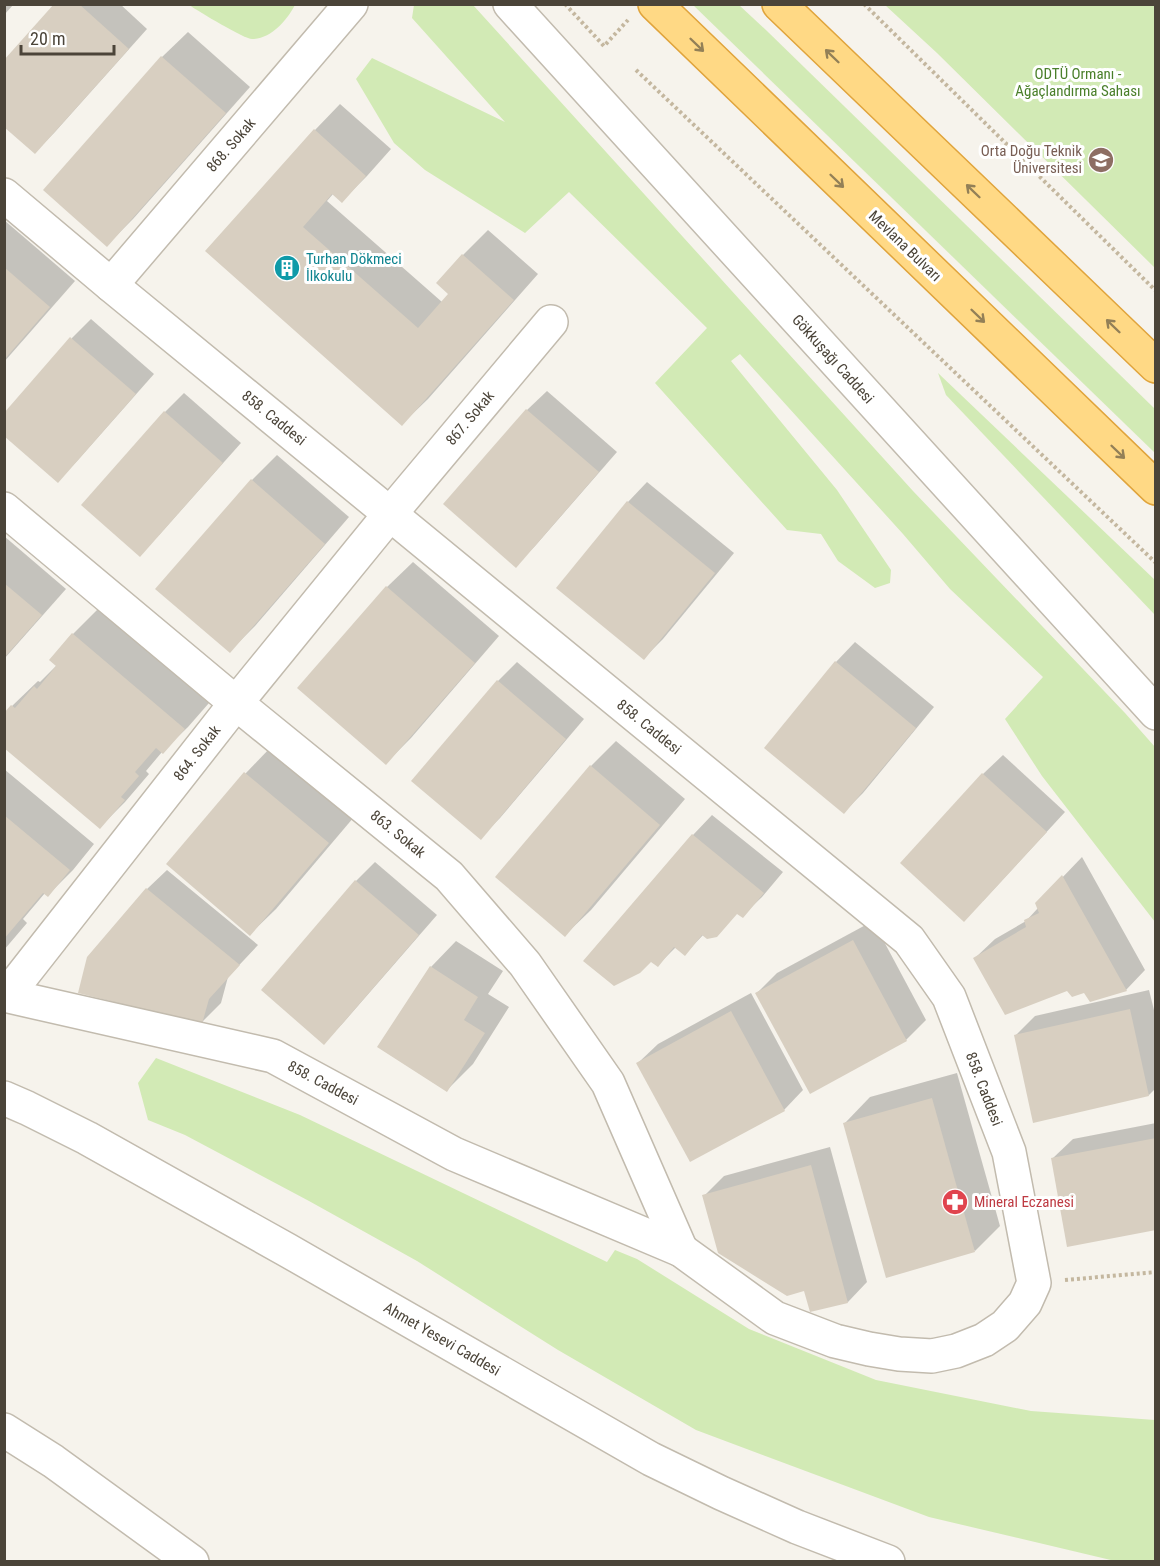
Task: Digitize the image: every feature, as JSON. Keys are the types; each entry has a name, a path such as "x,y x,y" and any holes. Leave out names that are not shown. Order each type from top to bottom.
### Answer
{"highway":[{"path":"779,4 1155,366"},
{"name":"Mevlana Bulvarı","path":"645,9 1155,488"}],"street":[{"name":"868. Sokak","path":"111,285 351,4"},
{"name":"Gökkuşağı Caddesi","path":"510,4 1155,713"},
{"name":"858. Caddesi","path":"4,195 909,940 949,997 1009,1152 1034,1283 1025,1304 1005,1326 984,1340 956,1351 932,1356 899,1354 835,1341 775,1318 681,1250 454,1154 273,1056 6,995"},
{"name":"867. Sokak","path":"390,514 551,322"},
{"name":"863. Sokak","path":"4,509 236,703 449,876 525,964 608,1083 681,1250"},
{"name":"864. Sokak","path":"6,995 236,703 390,514"},
{"name":"Ahmet Yesevi Caddesi","path":"4,1098 87,1138 651,1459 797,1527 888,1562"},
{"path":"4,1430 54,1461 192,1562"}],"path":[{"path":"565,4 604,46 645,9"},
{"path":"864,4 1155,291"},
{"path":"636,70 1155,563"},
{"path":"1034,1283 1155,1272"}],"green space":[{"path":"189,5 295,5 288,17 272,32 252,39 231,30"},
{"path":"414,5 473,5 913,491 1155,747 1155,922 1042,776 1005,719 1043,677 950,589 740,354 731,361 837,490 891,570 890,583 875,588 838,561 821,534 787,530 655,383 707,328 569,192 525,233 425,170 394,143 356,79 372,58 505,122 412,18"},
{"path":"693,5 739,5 767,31 1155,409 1155,453"},
{"name":"ODTÜ Ormanı - Ağaçlandırma Sahası","path":"885,5 1155,5 1155,268 937,53"},
{"path":"938,373 1155,580 1155,615 946,395"},
{"path":"156,1058 300,1115 607,1262 615,1250 637,1259 749,1329 876,1380 1031,1411 1155,1420 1155,1561 1115,1561 929,1517 696,1430 558,1350 417,1261 185,1135 148,1120 138,1083"}],"building":[{"path":"54,4 79,4 129,49 35,154 4,127 4,60"},
{"path":"161,56 226,113 107,247 43,190"},
{"name":"Turhan Dökmeci İlkokulu","path":"314,129 366,176 342,203 332,194 303,227 418,328 448,294 436,283 462,254 514,300 402,426 205,251"},
{"path":"4,267 50,307 4,360"},
{"path":"70,337 136,394 58,483 4,436 4,413"},
{"path":"526,409 599,472 516,568 443,504"},
{"path":"164,411 223,463 140,557 81,505"},
{"path":"251,479 325,544 230,653 155,589"},
{"path":"627,501 715,573 644,660 556,588"},
{"path":"4,583 42,615 4,658"},
{"path":"386,586 475,663 386,765 297,688"},
{"path":"72,633 185,729 163,754 156,748 135,772 139,776 121,797 125,800 100,829 4,748 4,713 11,705 15,708 34,686 37,689 56,666 49,660"},
{"path":"835,661 916,728 844,814 764,748"},
{"path":"497,680 566,739 481,840 411,781"},
{"path":"590,765 660,825 565,937 495,877"},
{"path":"244,772 329,843 250,936 166,864"},
{"path":"982,773 1047,832 964,922 900,863"},
{"path":"4,815 70,870 48,897 43,893 4,939"},
{"path":"692,834 764,893 743,918 737,914 717,937 707,939 702,935 685,956 674,947 658,967 651,962 640,973 614,986 583,961"},
{"path":"1062,875 1127,991 1090,1002 1084,993 1072,997 1067,991 1005,1015 973,958 1026,927 1024,920 1039,913 1035,903"},
{"path":"355,880 419,935 324,1045 261,990"},
{"path":"146,888 240,965 209,999 202,1024 78,993 87,957"},
{"path":"853,940 907,1041 810,1094 755,993"},
{"path":"430,966 478,997 464,1020 485,1033 447,1092 377,1047"},
{"path":"1130,1009 1149,1096 1033,1123 1014,1035"},
{"path":"731,1011 785,1111 690,1162 636,1063"},
{"path":"932,1098 975,1252 886,1278 843,1123"},
{"path":"1156,1138 1156,1230 1067,1247 1051,1158"},
{"path":"811,1165 848,1303 810,1312 804,1291 787,1296 718,1253 702,1195"}],"place":[{"name":"Orta Doğu Teknik Üniversitesi","path":"1101,160"},
{"name":"Turhan Dökmeci İlkokulu","path":"287,268"},
{"name":"Mineral Eczanesi","path":"955,1202"}]}
